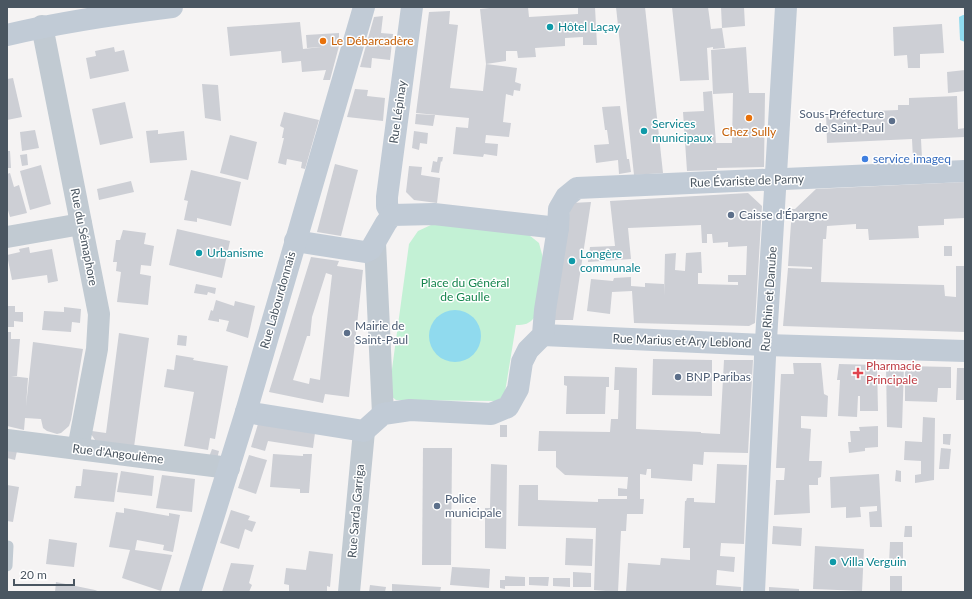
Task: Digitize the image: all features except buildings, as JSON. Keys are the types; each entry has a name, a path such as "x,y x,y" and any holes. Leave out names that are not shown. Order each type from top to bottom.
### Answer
{"street":[{"path":"7,34 102,15 172,7"},
{"name":"Rue Labourdonnais","path":"190,592 246,412 364,7"},
{"name":"Rue Lépinay","path":"392,215 387,206 387,197 412,7"},
{"name":"Rue Rhin et Danube","path":"754,592 766,345 786,7"},
{"name":"Rue du Sémaphore","path":"42,26 99,314 97,349 78,449"},
{"name":"Rue Évariste de Parny","path":"558,228 559,209 566,197 577,188 965,171"},
{"path":"246,412 364,430 383,414 410,410 491,414 508,406 518,389 522,362 528,350 542,335 558,228 434,214 392,215 371,249 365,252 295,241"},
{"path":"7,237 81,224"},
{"path":"375,243 383,414"},
{"name":"Rue Marius et Ary Leblond","path":"542,335 766,345 965,351"},
{"name":"Rue Sarda Garriga","path":"349,592 364,430"},
{"name":"Rue d'Angoulème","path":"7,440 229,468"}],"lane":[{"path":"7,546 7,566"}],"green space":[{"name":"Place du Général de Gaulle","path":"433,224 529,235 539,243 543,258 535,317 527,324 516,325 505,392 501,398 496,401 396,400 391,396 389,391 409,244 418,231"}],"water":[{"path":"965,15 965,42 960,40 959,17"},
{"path":"450,310 460,310 474,317 481,331 481,341 474,355 460,362 450,362 440,358 433,351 429,341 429,331 433,321 440,314"}],"place":[{"name":"Hôtel Laçay","path":"550,27"},
{"name":"Le Débarcadère","path":"323,41"},
{"name":"Chez Sully","path":"749,118"},
{"name":"Sous-Préfecture de Saint-Paul","path":"892,121"},
{"name":"Services municipaux","path":"644,131"},
{"name":"service imageq","path":"865,159"},
{"name":"Caisse d'Épargne","path":"731,215"},
{"name":"Urbanisme","path":"199,253"},
{"name":"Longère communale","path":"572,261"},
{"name":"Mairie de Saint-Paul","path":"347,333"},
{"name":"Pharmacie Principale","path":"858,373"},
{"name":"BNP Paribas","path":"678,377"},
{"name":"Police municipale","path":"437,506"},
{"name":"Villa Verguin","path":"833,562"}]}
